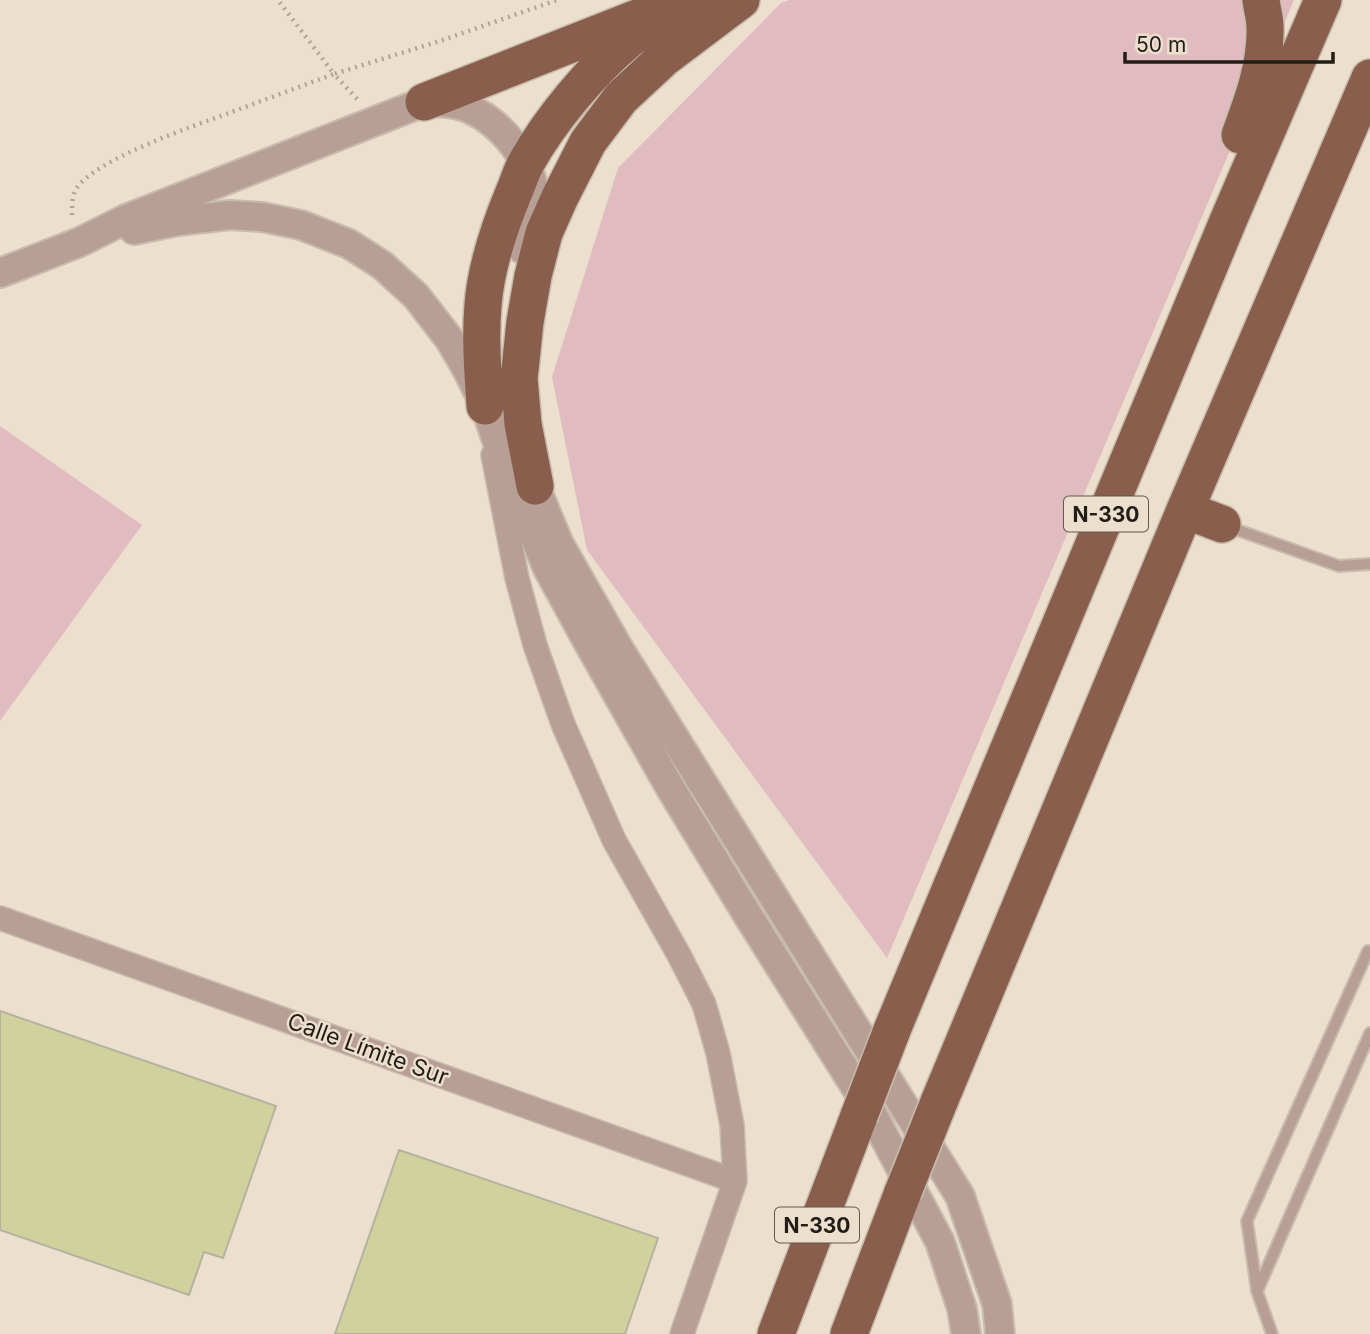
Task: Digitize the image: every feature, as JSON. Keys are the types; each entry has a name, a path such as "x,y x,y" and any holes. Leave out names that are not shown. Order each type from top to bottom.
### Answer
{"highway":[{"path":"424,102 682,0"},
{"path":"485,407 483,303 492,253 526,164 550,127 587,80 628,40 691,0"},
{"path":"536,486 523,424 519,379 525,322 544,233 588,142 621,98 664,58 741,0"},
{"path":"1228,221 1234,149 1256,92 1264,55 1265,26 1261,0"},
{"name":"N-330","path":"776,1334 892,1030 1228,221 1323,0"},
{"name":"N-330","path":"849,1334 939,1102 1185,510 1370,78"},
{"path":"1185,510 1222,524"}],"street":[{"path":"0,273 80,242 126,219 424,102 451,103 466,107 484,117 506,137 526,164 532,180 534,200 513,285 504,344 506,404 516,438 559,544 619,649 960,1196 996,1304 1000,1334"},
{"path":"80,242 178,221 230,215 262,217 301,225 349,244 382,265 416,296 450,341 468,371 485,407 547,567 588,642 671,789 870,1110 940,1242 962,1309 966,1334"},
{"path":"485,407 514,565 535,645 563,724 614,840 704,1004 718,1053 732,1125 735,1181 682,1334"},
{"name":"Calle Límite Sur","path":"0,918 735,1181"}],"lane":[{"path":"1222,524 1339,566 1370,564"},
{"path":"1272,1334 1257,1292 1247,1221 1362,963 1368,951 1370,952"},
{"path":"1257,1292 1370,1033"}],"path":[{"path":"278,0 334,74 378,121"},
{"path":"80,242 74,228 72,211 76,188 90,174 113,161 157,140 334,74 557,0"}],"shaded area":[{"path":"789,0 1294,0 887,958 587,550 552,377 618,168 781,3"},
{"path":"0,426 142,525 0,721"}],"building":[{"path":"0,1011 276,1106 223,1258 204,1252 189,1295 0,1230"},
{"path":"399,1150 658,1238 625,1334 335,1334"}]}
